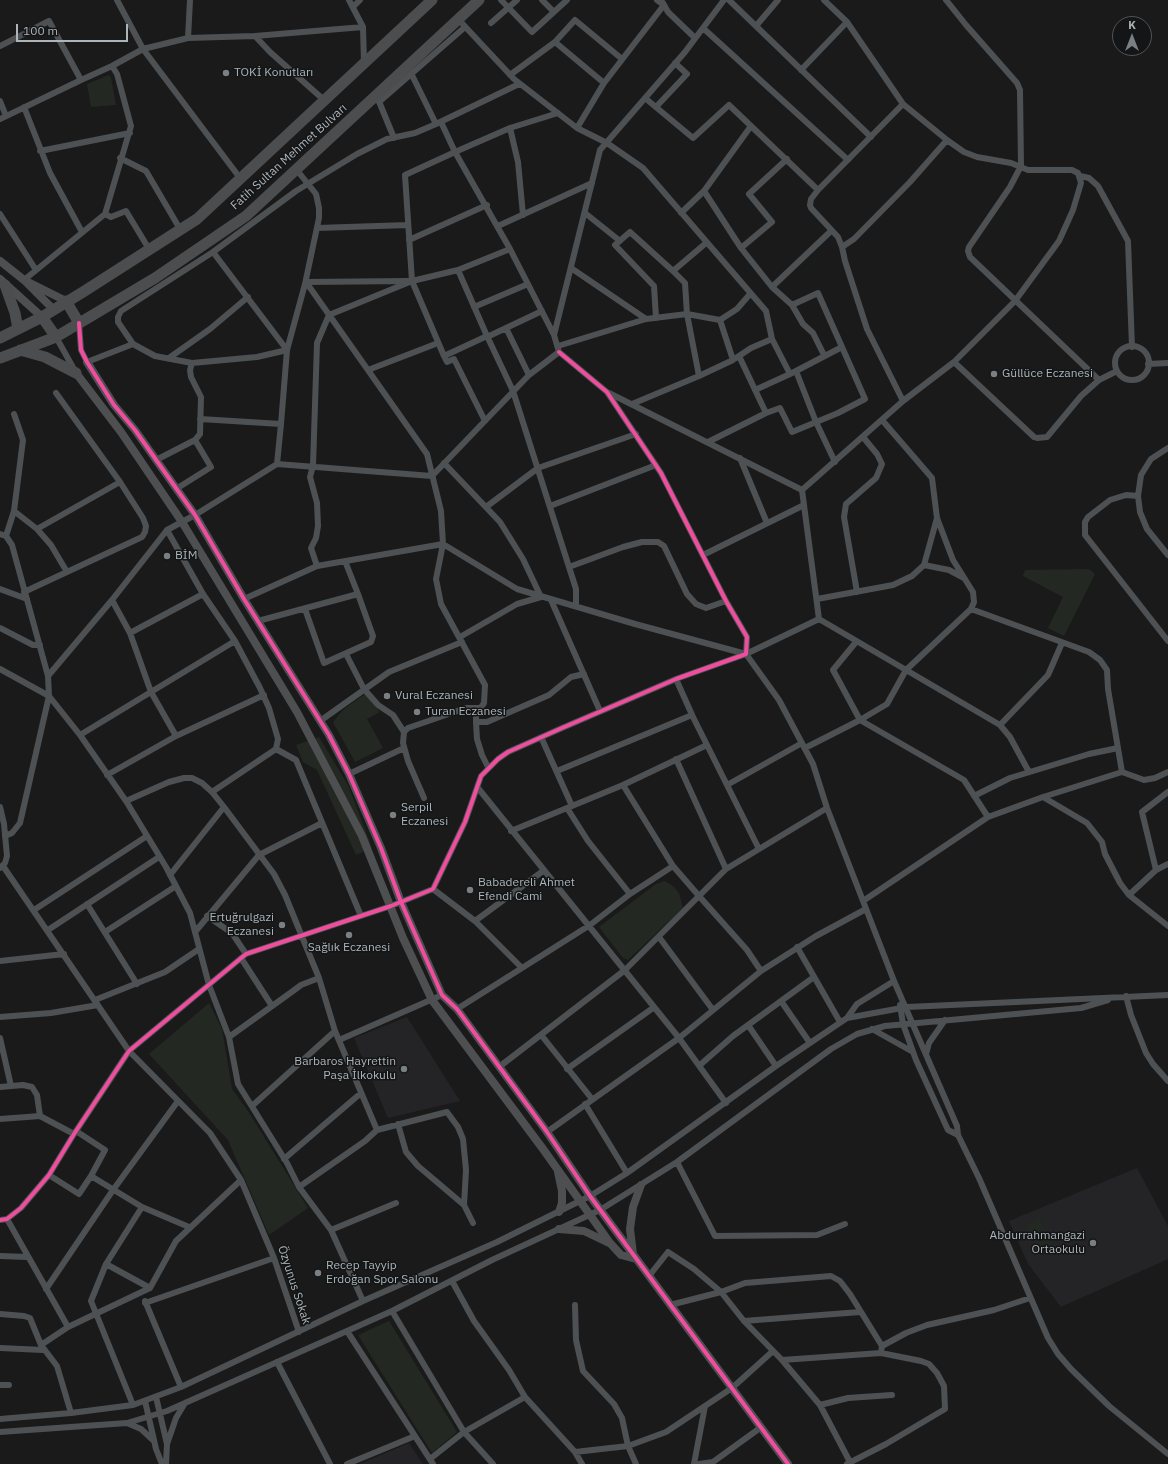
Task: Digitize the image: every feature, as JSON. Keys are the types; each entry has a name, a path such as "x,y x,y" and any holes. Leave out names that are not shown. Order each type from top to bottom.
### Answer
{"highway":[{"name":"Fatih Sultan Mehmet Bulvarı","path":"42,317 197,219 432,0"},
{"name":"Fatih Sultan Mehmet Bulvarı","path":"56,337 155,278 246,216 296,169 378,99 462,23 479,0"},
{"path":"3,282 15,313 18,329"},
{"path":"66,302 79,323"},
{"path":"0,338 42,317 56,337 0,358"},
{"path":"20,350 45,357 76,373"}],"street":[{"path":"117,0 143,49 240,178"},
{"path":"188,38 190,0"},
{"path":"349,0 363,27 364,63"},
{"path":"353,7 360,0"},
{"path":"501,0 532,32 567,0"},
{"path":"491,23 517,0"},
{"path":"542,0 554,12"},
{"path":"657,0 662,2 668,12 695,38"},
{"path":"554,335 600,150 675,63 724,0"},
{"path":"729,0 871,137"},
{"path":"756,26 778,0"},
{"path":"824,0 847,22 903,104 964,152 977,157 1020,166 1028,170 1072,170 1080,176 1089,178 1098,186 1120,223 1128,241 1132,347"},
{"path":"946,0 966,26 1017,83 1020,90 1020,166 1010,187 968,251 974,262 1099,380"},
{"path":"577,128 604,83 662,2"},
{"path":"510,75 555,42 575,20 622,59"},
{"path":"0,46 49,21 82,80"},
{"path":"801,70 847,22"},
{"path":"462,23 520,84 577,128 606,143 643,168 766,311 772,339 793,372 835,462"},
{"path":"0,119 112,66 143,49 188,38 255,36 363,27"},
{"path":"703,28 848,160"},
{"path":"255,36 270,52 324,100"},
{"path":"555,42 604,83"},
{"path":"656,107 687,74 675,63"},
{"path":"24,280 105,214 120,158 130,133 131,126 117,74 112,66"},
{"path":"410,70 455,152 487,205 542,311 559,349 608,392 802,490"},
{"path":"287,350 258,357 192,363 155,356 133,344 118,322 120,313 213,252 296,191 310,184 357,154 387,139 415,133 439,123 520,84"},
{"path":"645,98 693,138 729,105 818,190"},
{"path":"378,99 394,138"},
{"path":"0,101 6,116"},
{"path":"903,104 818,190 811,199 810,208 832,231 842,246 845,261 867,329 903,401"},
{"path":"24,107 40,151 50,173 82,232"},
{"path":"484,421 454,359 447,362 412,281 405,174 510,128 558,114"},
{"path":"681,213 704,191 751,126"},
{"path":"510,128 518,162 523,215"},
{"path":"40,151 130,133"},
{"path":"842,246 854,239 899,194 947,140"},
{"path":"120,158 146,170 180,229"},
{"path":"741,248 772,222 749,194 787,159"},
{"path":"277,464 287,350 306,282 317,228 318,202 316,194 310,184 296,169"},
{"path":"802,490 903,401 954,362 1015,301 1059,241 1073,210 1081,183 1080,176"},
{"path":"498,226 592,183"},
{"path":"704,191 741,248 772,287 792,305 803,324 813,333 824,355"},
{"path":"409,240 487,205"},
{"path":"105,214 111,217 126,211 148,249"},
{"path":"584,213 620,241"},
{"path":"0,214 36,270"},
{"path":"317,228 408,226"},
{"path":"772,287 832,231"},
{"path":"656,318 654,286 615,245 630,232 674,271 685,283 687,314 699,376"},
{"path":"674,271 706,243"},
{"path":"317,566 311,548 316,538 318,526 317,503 310,477 313,466 317,343 329,315 412,281 458,270 510,249"},
{"path":"213,252 287,350"},
{"path":"0,261 24,280 53,309"},
{"path":"571,268 646,319"},
{"path":"458,270 513,391 576,589 576,606"},
{"path":"14,273 3,282 42,317"},
{"path":"24,280 66,302"},
{"path":"306,282 412,281"},
{"path":"306,282 427,454 441,510 443,544 436,579 441,604 485,685 485,698 476,716 476,722 477,739 488,767"},
{"path":"474,307 528,284"},
{"path":"432,476 529,375 559,349 646,319 687,314 720,320 737,309 750,294"},
{"path":"708,442 766,413 780,408 792,432 865,399 818,294 792,305"},
{"path":"169,358 210,329 248,298"},
{"path":"444,356 542,311"},
{"path":"720,320 733,360"},
{"path":"79,323 81,350 87,362 114,405 156,460 195,515 244,599 320,721 349,774 381,848 401,902 442,995 457,1009 548,1132 600,1210 788,1464"},
{"path":"506,328 529,375"},
{"path":"56,337 76,373 121,432 182,522 297,712 362,836 403,938 432,1000 558,1169 610,1243 621,1255 635,1257"},
{"path":"632,404 699,376 733,360 751,348 772,339"},
{"path":"368,370 438,343"},
{"path":"87,362 133,344"},
{"path":"755,390 842,347"},
{"path":"1132,347 1142,350 1148,364 1144,374 1135,380 1124,378 1117,371 1115,366 1117,356 1123,349 1132,347"},
{"path":"739,356 766,413"},
{"path":"954,362 1037,438 1047,437 1081,396 1099,380 1117,371"},
{"path":"156,460 195,440 200,434 201,397 191,377 190,370 192,363"},
{"path":"1148,364 1168,363"},
{"path":"608,392 656,465 726,601 747,637 746,654 779,700 813,764 827,808 901,999 907,1007 912,1023 957,1126 958,1135 979,1178 1048,1338 1062,1359 1109,1406 1168,1454"},
{"path":"24,592 144,535 145,523 120,482 56,393"},
{"path":"5,836 12,833 20,823 48,696 48,676 40,645 12,545 3,535 14,510 23,440 14,414"},
{"path":"200,419 281,424"},
{"path":"727,784 803,746 860,720 887,704 906,670 971,609 974,602 973,592 953,560 937,518 932,478 882,420"},
{"path":"486,507 538,468 636,434"},
{"path":"857,592 844,517 846,504 876,478 882,464 877,454 863,437"},
{"path":"176,489 210,467 195,440"},
{"path":"1168,448 1151,459 1141,474 1138,496 1140,512 1147,529 1168,555"},
{"path":"740,458 768,523"},
{"path":"444,463 500,522 523,559 541,597"},
{"path":"48,676 112,600 167,530 195,515 277,464 432,476"},
{"path":"550,506 656,465"},
{"path":"37,529 120,482"},
{"path":"802,490 819,619"},
{"path":"1138,496 1126,495 1110,500 1088,517 1085,522 1085,535 1168,641"},
{"path":"703,555 804,505"},
{"path":"14,510 37,529 51,545 67,572"},
{"path":"817,599 893,585 912,576 924,565 937,518"},
{"path":"167,530 203,594 235,642 264,695 278,739 276,749 212,792"},
{"path":"569,567 623,547 642,542 658,542 664,546 687,594 696,604 706,608 726,601"},
{"path":"244,599 317,566 443,544 517,589 635,624 746,654"},
{"path":"305,609 324,663 371,642 373,636 345,561"},
{"path":"924,565 949,570 964,578"},
{"path":"0,589 27,599"},
{"path":"130,633 203,594"},
{"path":"258,621 358,594"},
{"path":"320,721 389,672 461,639 517,604 541,597"},
{"path":"112,600 130,633 151,692 176,736"},
{"path":"551,600 600,711"},
{"path":"971,609 1089,652 1100,660 1108,670 1108,689 1122,772"},
{"path":"819,619 1000,725 1010,737 1029,772"},
{"path":"68,1327 27,1257 3,1220 21,1208 49,1175 129,1051 244,956 391,906 432,889 465,822 481,776 488,767 508,752 676,679 746,654 819,619"},
{"path":"0,628 33,646 40,645"},
{"path":"80,735 235,642"},
{"path":"856,642 833,670 860,720 964,780 988,817"},
{"path":"1000,725 1048,675 1062,643"},
{"path":"346,654 364,689 378,705 393,716 404,732 404,748 424,798"},
{"path":"0,669 48,696 80,735 126,801 170,875 190,913 209,985 229,1037 238,1084 284,1159 299,1187 331,1230 363,1301"},
{"path":"476,722 487,722 549,695 571,677 584,674"},
{"path":"676,679 692,715 758,849"},
{"path":"107,775 176,736 264,695"},
{"path":"404,732 408,728 466,708 480,708"},
{"path":"557,770 692,715"},
{"path":"541,737 557,770 569,807 588,841 630,894"},
{"path":"511,831 624,785 707,745"},
{"path":"349,774 404,748"},
{"path":"974,796 1001,781 1089,754 1118,748"},
{"path":"276,749 296,760 361,916"},
{"path":"676,760 726,869"},
{"path":"863,901 988,817 1043,797 1122,772 1144,780 1156,778 1168,772"},
{"path":"126,801 184,778 197,780 212,792 224,807 274,874 285,895 319,978 335,1031 377,1130"},
{"path":"624,785 673,866 747,950 761,971"},
{"path":"478,788 543,871 590,925 653,1008 679,1038 726,1103"},
{"path":"1156,870 1142,812 1168,792"},
{"path":"1043,797 1087,822 1102,842 1105,854 1111,867 1129,895 1167,923"},
{"path":"0,807 7,856 2,867"},
{"path":"170,875 224,807"},
{"path":"499,1067 542,1036 625,970 660,937 726,869 827,808"},
{"path":"195,932 259,855 322,822"},
{"path":"34,910 147,836"},
{"path":"48,930 159,857"},
{"path":"1129,895 1156,870 1168,864"},
{"path":"457,1009 590,925 630,894 673,866"},
{"name":"Özyunus Sokak","path":"0,1418 71,1413 133,1406 181,1387 299,1332 274,1258 241,1180 210,1133 129,1051 48,930 2,867"},
{"path":"475,921 543,871"},
{"path":"105,932 176,886"},
{"path":"432,889 475,921 522,968"},
{"path":"87,904 137,984"},
{"path":"548,1132 679,1038 761,971 797,947 866,909"},
{"path":"207,916 232,933 272,1006"},
{"path":"660,937 713,1010"},
{"path":"797,947 840,1022"},
{"path":"0,1017 51,1013 96,1002 165,972 199,949"},
{"path":"0,961 64,954"},
{"path":"700,1065 748,1025 814,977"},
{"path":"229,1037 301,985 319,978"},
{"path":"299,1332 363,1301 497,1242 590,1196 627,1173 726,1103 776,1066 846,1018 857,1004 894,981"},
{"path":"339,1040 442,995"},
{"path":"846,1018 907,1007 1119,996 1168,995"},
{"path":"0,1432 127,1423 160,1413 392,1311 600,1210 677,1162 831,1049 857,1034 872,1029 903,1024 1081,1008 1119,996"},
{"path":"1126,996 1130,1016 1146,1053 1153,1064 1168,1081"},
{"path":"901,999 899,1008 913,1052 948,1130 958,1135"},
{"path":"780,1001 810,1043"},
{"path":"568,1069 653,1008"},
{"path":"926,1054 929,1043 946,1020"},
{"path":"748,1025 776,1066"},
{"path":"872,1029 913,1052"},
{"path":"252,1106 335,1031"},
{"path":"542,1036 592,1099"},
{"path":"0,1038 11,1086"},
{"path":"0,1087 29,1085 36,1090 40,1116"},
{"path":"284,1159 361,1093"},
{"path":"46,1289 113,1190 178,1101"},
{"path":"585,1104 627,1173"},
{"path":"299,1187 365,1141 377,1130 447,1112 458,1126 463,1139 466,1170 464,1205"},
{"path":"0,1119 40,1116 105,1150 79,1194 49,1175"},
{"path":"398,1124 406,1152 418,1166 464,1205 473,1223"},
{"path":"677,1162 715,1236 817,1235 845,1224"},
{"path":"558,1169 562,1191 562,1203 559,1212"},
{"path":"91,1176 142,1207 189,1227"},
{"path":"0,1348 42,1348 68,1327 142,1294 150,1288 176,1241 189,1227 241,1180"},
{"path":"635,1257 630,1229 633,1207 641,1185"},
{"path":"331,1230 396,1203"},
{"path":"133,1406 91,1301 106,1264 142,1207"},
{"path":"559,1229 584,1231 610,1243"},
{"path":"649,1276 668,1252 694,1269 720,1292 744,1321 782,1360 820,1405 849,1464 945,1410 944,1386 937,1373 929,1364 881,1349 782,1360"},
{"path":"0,1256 27,1257"},
{"path":"146,1303 274,1258"},
{"path":"106,1264 150,1288"},
{"path":"670,1305 720,1292 745,1283 831,1276 840,1281 850,1294 881,1349"},
{"path":"452,1281 474,1321 509,1370 525,1397 575,1452 582,1464"},
{"path":"142,1294 181,1387"},
{"path":"881,1349 906,1333 920,1328 994,1310 1030,1298"},
{"path":"575,1305 576,1340 582,1371 614,1404 622,1418 628,1446 636,1464"},
{"path":"392,1311 464,1432 493,1464"},
{"path":"744,1321 860,1312"},
{"path":"0,1314 30,1318 42,1348 57,1366 71,1413"},
{"path":"347,1331 431,1462 464,1432 525,1397"},
{"path":"575,1452 628,1446 666,1432 732,1388 773,1351"},
{"path":"277,1362 330,1464"},
{"path":"0,1385 9,1385"},
{"path":"820,1405 848,1398 892,1395"},
{"path":"156,1397 168,1444"},
{"path":"145,1401 150,1416 154,1441 162,1464"},
{"path":"166,1464 168,1444 176,1418 185,1403"},
{"path":"694,1464 706,1406"},
{"path":"127,1423 141,1429 154,1441"},
{"path":"699,1464 713,1462 760,1428"},
{"path":"347,1464 415,1436"}],"shaded area":[{"path":"109,75 111,78 116,105 91,107 87,84"},
{"path":"1089,569 1095,574 1064,636 1048,628 1063,597 1023,576 1025,570"},
{"path":"365,694 380,712 367,719 383,748 355,762 333,722 343,710"},
{"path":"319,737 348,785 372,848 356,855 317,770 303,762 296,745"},
{"path":"665,881 674,887 679,893 683,908 628,960 623,958 599,927 656,884"},
{"path":"209,1003 222,1029 232,1089 248,1111 308,1208 269,1235 228,1140 149,1054"},
{"name":"Barbaros Hayrettin Paşa İlkokulu","path":"407,1017 460,1101 388,1118 354,1038"},
{"name":"Abdurrahmangazi Ortaokulu","path":"1137,1168 1168,1226 1168,1259 1061,1307 1028,1264 1009,1221"},
{"path":"1040,1219 1052,1245 1038,1251 1026,1226"},
{"path":"389,1321 457,1432 432,1453 358,1335"},
{"path":"409,1443 423,1464 360,1464"}],"cycle path":[{"path":"79,323 81,350 87,362 114,405 135,430 195,515 244,599 329,735 349,774 381,848 401,902 442,995 457,1009 547,1132 590,1196 788,1464"},
{"path":"0,1220 7,1219 21,1208 49,1175 74,1134 129,1051 246,954 391,906 433,889 465,822 481,776 498,759 508,752 676,679 746,654 747,637 726,601 661,473 607,392 559,352"}],"place":[{"name":"TOKİ Konutları","path":"226,73"},
{"name":"Güllüce Eczanesi","path":"994,374"},
{"name":"BİM","path":"167,556"},
{"name":"Vural Eczanesi","path":"387,696"},
{"name":"Turan Eczanesi","path":"417,712"},
{"name":"Serpil Eczanesi","path":"393,815"},
{"name":"Babadereli Ahmet Efendi Cami","path":"470,890"},
{"name":"Ertuğrulgazi Eczanesi","path":"282,925"},
{"name":"Sağlık Eczanesi","path":"349,935"},
{"name":"Barbaros Hayrettin Paşa İlkokulu","path":"404,1069"},
{"name":"Abdurrahmangazi Ortaokulu","path":"1093,1243"},
{"name":"Recep Tayyip Erdoğan Spor Salonu","path":"318,1273"}]}
